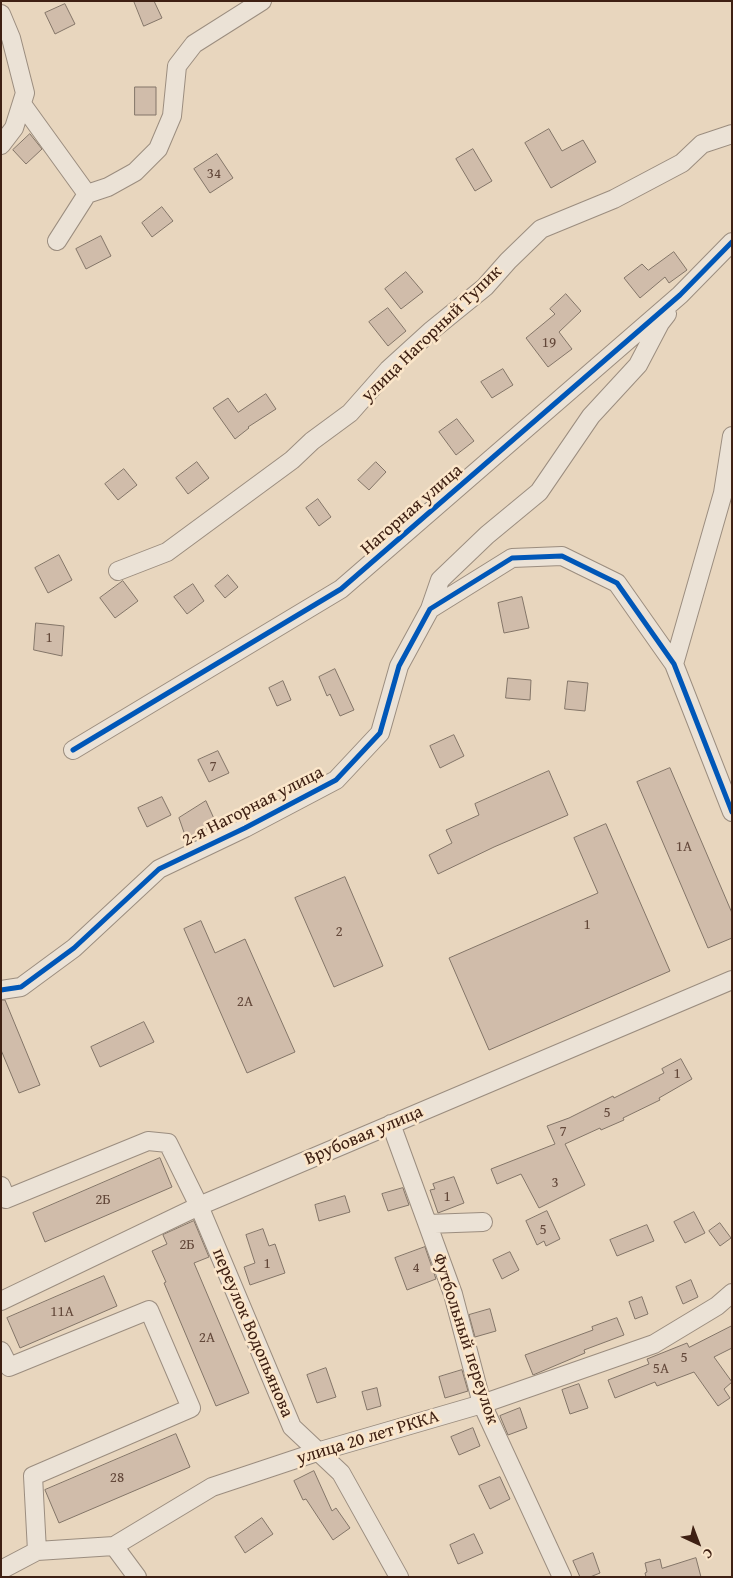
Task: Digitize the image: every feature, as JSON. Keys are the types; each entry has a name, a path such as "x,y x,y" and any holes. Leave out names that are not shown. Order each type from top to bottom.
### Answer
{"street":[{"path":"56,241 86,194 108,187 136,172 158,149 172,116 177,66 194,44 262,1"},
{"path":"1,14 11,38 25,93 14,128 1,145"},
{"path":"22,104 86,194"},
{"name":"улица Нагорный Тупик","path":"118,572 166,552 292,460 312,441 350,413 388,370 432,330 485,287 508,261 541,229 614,199 682,163 702,144 732,134"},
{"name":"Нагорная улица","path":"73,750 341,589 680,295 732,242"},
{"path":"430,609 440,580 487,535 539,492 591,416 638,365 660,323 680,295"},
{"path":"732,436 723,493 674,664 732,812"},
{"name":"2-я Нагорная улица","path":"1,990 21,987 74,948 159,869 245,828 336,780 380,734 399,666 430,609 512,558 562,556 617,583 674,664"},
{"name":"Врубовая улица","path":"1,1301 199,1206 732,980"},
{"name":"Футбольный переулок","path":"391,1124 453,1294 482,1404 562,1577"},
{"name":"переулок Водопьянова","path":"1,1186 6,1198 148,1141 168,1143 199,1206 292,1427 341,1473 399,1577"},
{"path":"428,1224 483,1222"},
{"name":"улица 20 лет РККА","path":"1,1570 37,1552 114,1546 212,1487 317,1452 482,1404 654,1344 717,1306 732,1293"},
{"path":"1,1351 9,1367 150,1310 191,1408 34,1476 37,1552"},
{"path":"114,1546 137,1577"}],"building":[{"path":"134,1 154,1 162,18 144,26"},
{"path":"65,4 75,24 55,34 45,13"},
{"path":"135,87 156,87 156,115 135,115"},
{"path":"549,129 562,151 583,140 596,162 551,188 525,143"},
{"path":"30,134 42,149 26,164 13,150"},
{"path":"473,149 492,181 475,191 456,159"},
{"path":"217,154 233,178 210,193 194,169"},
{"path":"162,207 173,221 152,237 142,223"},
{"path":"101,236 111,256 86,269 76,249"},
{"path":"674,252 687,270 669,283 665,277 640,298 624,278 642,264 648,270"},
{"path":"406,272 423,292 401,309 385,289"},
{"path":"566,294 581,311 559,332 572,349 548,367 526,338 555,314 550,309"},
{"path":"388,308 406,331 388,346 369,322"},
{"path":"503,369 513,385 492,398 481,382"},
{"path":"266,394 276,409 248,427 235,439 213,408 228,398 238,412"},
{"path":"457,419 474,441 456,455 439,432"},
{"path":"197,462 209,478 188,494 176,478"},
{"path":"376,462 386,472 369,490 358,480"},
{"path":"124,469 137,485 118,500 105,484"},
{"path":"318,499 331,517 319,526 306,508"},
{"path":"59,555 72,580 48,593 35,568"},
{"path":"228,575 238,587 225,598 215,586"},
{"path":"123,581 138,601 115,618 100,598"},
{"path":"193,584 204,601 187,614 174,597"},
{"path":"522,597 529,628 504,633 498,603"},
{"path":"36,623 64,626 62,656 34,650"},
{"path":"335,669 354,710 340,716 330,694 327,696 319,677"},
{"path":"508,678 531,680 530,700 506,698"},
{"path":"283,681 291,700 277,706 269,688"},
{"path":"568,681 588,683 585,711 565,709"},
{"path":"454,735 464,756 440,768 430,746"},
{"path":"218,751 229,773 209,782 198,760"},
{"path":"670,768 732,913 732,938 708,948 637,782"},
{"path":"549,771 568,815 438,874 429,855 452,843 446,830 479,815 475,804"},
{"path":"162,797 171,815 147,827 138,808"},
{"path":"206,801 216,823 187,841 179,818"},
{"path":"606,824 670,971 489,1050 449,958 598,893 574,838"},
{"path":"345,877 383,966 334,987 295,898"},
{"path":"201,921 215,953 245,939 295,1052 247,1073 184,929"},
{"path":"1,1000 5,1000 40,1085 19,1093 1,1050"},
{"path":"144,1022 154,1042 100,1067 91,1047"},
{"path":"681,1059 692,1079 659,1098 660,1100 623,1118 624,1120 601,1130 600,1128 565,1144 585,1185 539,1208 521,1174 497,1184 491,1169 555,1144 547,1126 569,1118 613,1096 614,1098 664,1073 662,1069"},
{"path":"160,1158 172,1187 45,1242 33,1213"},
{"path":"454,1177 464,1203 438,1213 430,1190 435,1189 433,1184"},
{"path":"403,1188 409,1205 388,1211 382,1194"},
{"path":"345,1196 350,1212 319,1221 315,1205"},
{"path":"547,1211 560,1239 546,1246 544,1241 537,1245 526,1221"},
{"path":"694,1212 705,1233 685,1243 674,1222"},
{"path":"194,1221 209,1257 194,1263 249,1393 216,1406 152,1251 167,1244 163,1235"},
{"path":"720,1223 731,1238 720,1246 709,1231"},
{"path":"647,1225 654,1241 617,1256 610,1240"},
{"path":"263,1229 269,1246 275,1244 285,1273 250,1285 244,1267 255,1263 246,1235"},
{"path":"425,1247 436,1279 407,1290 395,1258"},
{"path":"510,1252 519,1270 502,1279 493,1260"},
{"path":"104,1276 117,1306 20,1348 7,1318"},
{"path":"691,1280 698,1297 683,1304 676,1287"},
{"path":"642,1297 648,1314 635,1319 629,1302"},
{"path":"490,1309 496,1331 475,1337 469,1315"},
{"path":"617,1318 624,1335 584,1350 585,1353 533,1375 525,1355 593,1330 592,1327"},
{"path":"732,1326 732,1348 714,1357 732,1382 724,1389 730,1398 718,1406 694,1372 657,1386 655,1382 615,1398 608,1380 649,1364 647,1359 687,1343 689,1347"},
{"path":"326,1368 336,1397 317,1403 307,1375"},
{"path":"462,1370 468,1391 445,1398 439,1377"},
{"path":"579,1384 588,1408 570,1414 562,1390"},
{"path":"377,1388 381,1406 367,1410 362,1392"},
{"path":"520,1408 527,1428 508,1435 500,1416"},
{"path":"473,1428 480,1446 459,1455 451,1437"},
{"path":"176,1434 190,1467 59,1523 45,1490"},
{"path":"314,1471 332,1511 336,1508 350,1528 333,1540 306,1499 303,1500 294,1481"},
{"path":"500,1477 510,1499 490,1509 479,1486"},
{"path":"262,1518 273,1534 245,1553 235,1537"},
{"path":"474,1534 483,1553 458,1564 450,1545"},
{"path":"593,1553 600,1573 590,1577 580,1577 573,1561"},
{"path":"696,1558 701,1577 646,1577 645,1563 660,1559 662,1568"}],"cycle path":[{"path":"73,750 341,589 680,295 732,242"},
{"path":"1,990 21,987 74,948 159,869 245,828 336,780 380,733 399,666 430,609 512,558 562,556 617,583 674,664 732,812"}]}
